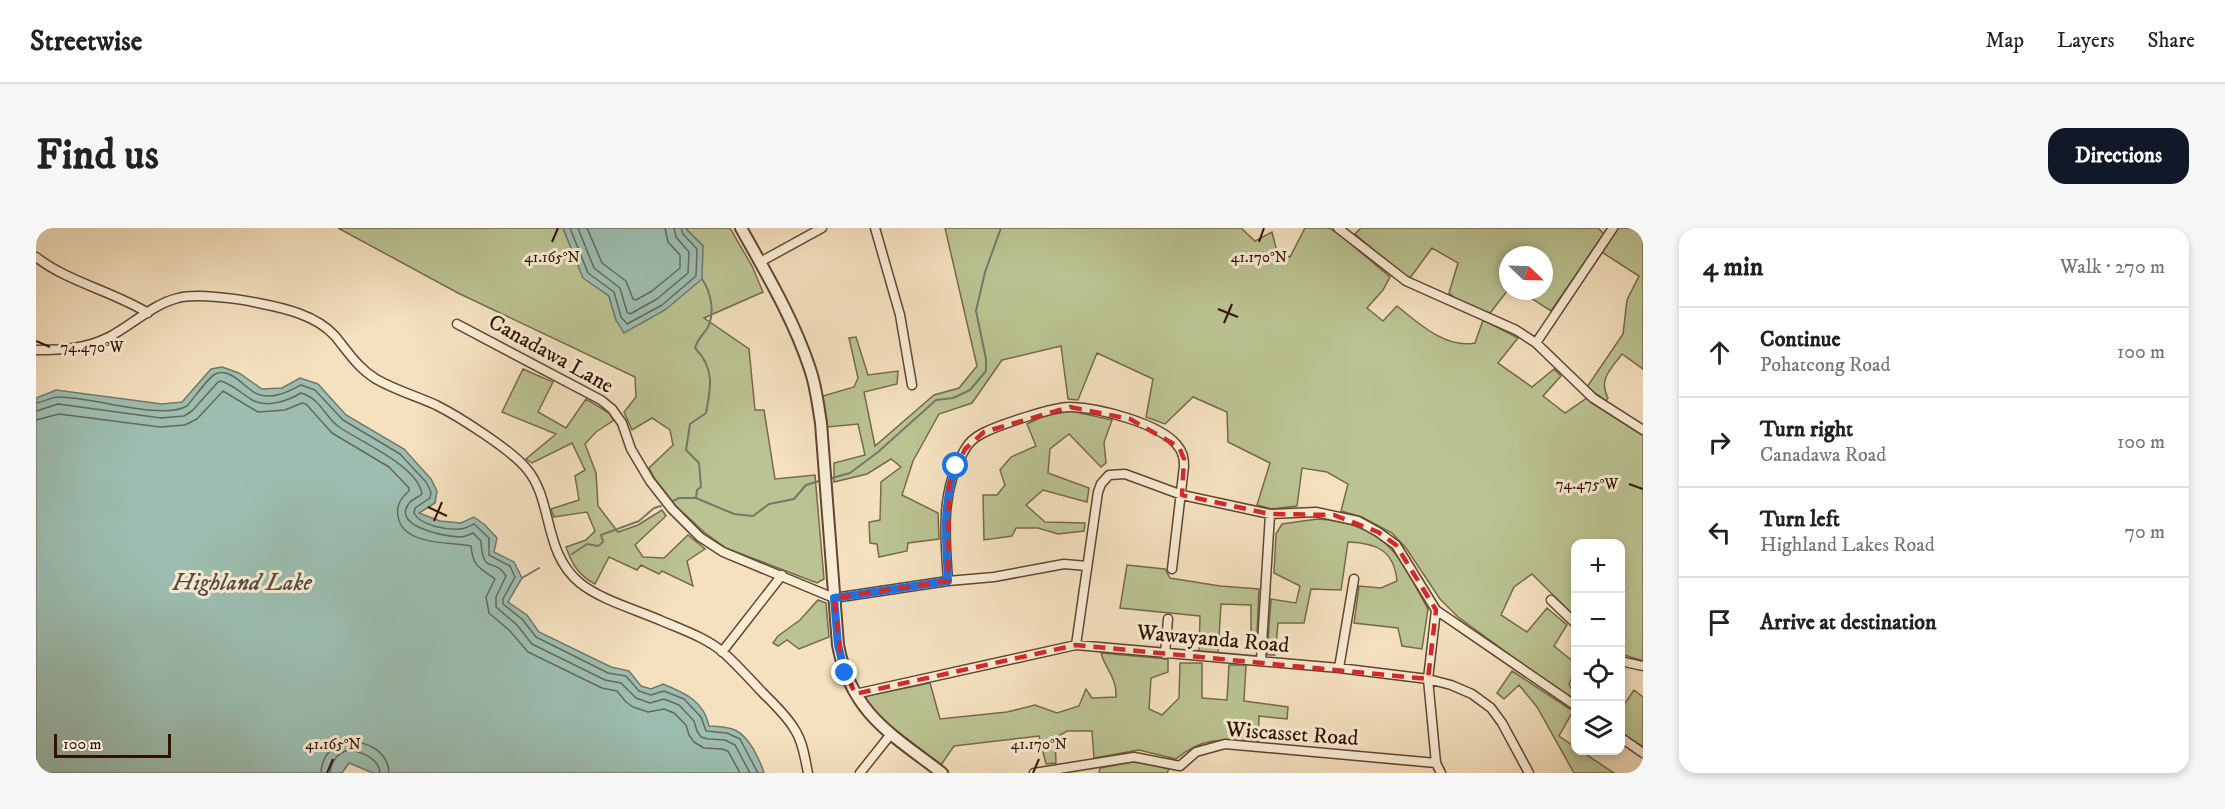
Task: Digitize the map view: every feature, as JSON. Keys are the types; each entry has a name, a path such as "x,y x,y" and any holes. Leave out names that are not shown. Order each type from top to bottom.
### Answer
{"street":[{"path":"741,228 795,333 810,368 815,387 821,423 841,660 855,694 871,717 942,773"},
{"path":"760,262 822,228"},
{"path":"875,228 900,315 912,385"},
{"path":"1338,228 1406,281 1516,330 1536,343 1586,392 1609,410 1643,430"},
{"path":"1536,343 1613,228"},
{"path":"36,257 58,272 132,303 148,313"},
{"path":"36,350 75,349 93,344 179,298 195,296 254,302 297,313 317,322 334,335 367,372 404,393 436,405 454,415 511,454 527,469 538,490 557,556 579,582 590,590 702,639 722,651 780,711 796,731 808,773"},
{"name":"Canadawa Lane","path":"458,324 587,392 612,409 622,423 631,449 650,481 672,509 700,537 723,552 834,598"},
{"path":"948,581 945,507 949,485 965,449 973,439 996,427 1070,407 1130,419 1162,434 1179,447 1184,459 1182,495 1172,569"},
{"path":"1076,645 1098,492 1101,484 1109,475 1120,474 1182,495 1270,514 1294,512 1334,515 1358,521 1396,545 1436,610 1571,703"},
{"path":"1261,660 1270,514"},
{"path":"834,598 948,581 994,577 1064,564 1087,566"},
{"path":"722,651 782,575"},
{"path":"1340,668 1354,579"},
{"path":"1551,600 1571,620"},
{"path":"1436,610 1428,679 1436,763 1441,773"},
{"path":"1165,654 1168,619"},
{"name":"Wawayanda Road","path":"855,694 1076,645 1340,668 1428,679 1472,694 1491,708 1502,723 1529,773"},
{"path":"1625,662 1643,666"},
{"path":"860,773 891,734"},
{"path":"1625,740 1643,753"},
{"name":"Wiscasset Road","path":"1034,773 1134,757 1177,769 1196,752 1225,744 1436,763"}],"highlighted area":[{"path":"1070,407 1130,419 1179,447 1184,459 1182,495 1270,514 1334,515 1378,532 1396,545 1436,610 1428,679 1076,645 855,694 841,659 834,598 948,581 949,485 965,449 984,432"}],"green space":[{"path":"338,228 563,228 583,277 609,296 616,320 703,246 685,228 730,228 752,266 763,292 704,318 749,349 755,410 764,410 775,479 815,475 824,579 817,583 726,548 705,533 676,506 649,468 673,445 670,430 652,418 632,430 624,412 636,397 635,377 458,293"},
{"path":"945,228 1241,228 1255,241 1272,232 1277,252 1290,257 1305,228 1329,228 1390,277 1383,290 1367,308 1383,321 1397,306 1433,333 1464,344 1475,343 1483,320 1518,338 1498,363 1532,387 1554,369 1561,376 1543,396 1565,413 1587,398 1643,434 1643,661 1625,655 1625,539 1571,539 1571,613 1532,574 1514,587 1501,615 1527,632 1547,608 1567,625 1554,646 1571,660 1569,684 1571,699 1458,617 1440,599 1406,548 1392,533 1362,517 1341,511 1348,484 1327,472 1302,468 1297,506 1272,509 1257,505 1270,463 1228,442 1227,412 1193,397 1165,424 1146,417 1153,379 1097,353 1078,400 1068,399 1061,346 1002,360 972,403 939,414 913,461 902,495 938,513 939,539 908,543 907,551 879,557 877,544 870,543 869,522 880,520 881,482 901,467 891,459 867,474 834,482 834,463 865,455 858,424 827,427 823,396 854,387 858,378 849,338 856,337 868,375 898,371 897,384 864,392 875,446 934,395 959,388 977,366"},
{"path":"1361,228 1598,228 1604,234 1551,311 1534,300 1553,300 1553,246 1499,246 1500,300 1490,313 1459,302 1449,293 1458,263 1432,248 1410,278 1395,269 1355,234"},
{"path":"1617,228 1643,228 1643,369 1622,354 1607,374 1604,385 1608,398 1606,401 1587,387 1623,334 1627,300 1639,276 1600,251"},
{"path":"523,369 553,382 538,412 566,428 586,399 609,413 614,420 596,432 585,444 596,473 598,506 618,532 638,525 662,510 666,516 635,545 643,557 664,558 688,535 705,549 687,561 693,586 662,571 659,574 641,565 637,570 609,557 595,584 576,569 566,547 586,540 595,531 587,512 554,517 551,509 579,500 575,476 585,470 572,443 532,463 526,459 556,434 502,412"},
{"path":"1071,411 1112,420 1104,442 1106,463 1101,467 1069,434 1050,449 1048,473 1089,488 1087,502 1043,490 1026,505 1045,522 1085,523 1084,531 1058,534 1038,528 1016,528 1012,536 984,540 983,495 997,495 1005,485 1000,470 1011,457 1036,446 1027,424 1044,416"},
{"path":"1317,519 1337,521 1367,531 1376,536 1397,556 1428,609 1422,649 1402,646 1398,628 1354,623 1359,586 1381,588 1397,581 1392,562 1382,550 1367,544 1348,542 1341,590 1311,589 1304,623 1278,623 1275,655 1267,655 1271,599 1296,603 1300,586 1274,573 1276,534 1282,524"},
{"path":"1127,565 1165,569 1170,578 1220,586 1259,589 1257,633 1251,633 1251,605 1221,604 1218,653 1199,652 1200,616 1120,608"},
{"path":"818,600 826,603 829,637 799,649 787,640 778,646 773,643 778,636 800,620"},
{"path":"1101,653 1168,659 1168,672 1151,678 1149,709 1162,715 1179,698 1180,663 1202,663 1202,698 1227,700 1229,665 1246,665 1244,701 1288,707 1287,719 1259,716 1258,742 1225,740 1205,743 1176,759 1139,750 1094,758 1092,731 1067,731 1055,738 1056,763 1046,764 1039,736 954,746 941,765 881,719 865,700 867,696 930,683 940,719 1007,712 1035,705 1057,713 1079,706 1086,689 1092,698 1116,697 1113,679"},
{"path":"1512,671 1571,710 1571,715 1559,736 1571,744 1571,755 1587,755 1614,773 1574,773 1537,707 1519,685 1504,699 1497,693"},
{"path":"1634,690 1643,697 1643,747 1625,736 1625,703"},
{"path":"1132,762 1169,769 1167,773 1099,773 1100,768"}],"water":[{"path":"563,228 685,228 703,246 702,279 665,310 624,333 616,320 609,296 583,278"},
{"name":"Highland Lake","path":"222,367 239,373 262,389 282,388 300,378 318,384 346,415 404,449 431,479 437,491 435,503 419,513 440,521 461,523 474,517 497,538 494,552 514,562 522,578 508,602 527,615 539,632 611,667 629,671 641,686 651,689 663,684 686,695 703,710 709,726 731,728 741,733 754,750 764,773 373,773 349,763 342,773 36,773 36,398 56,390 162,404 182,402 211,369"}],"waterway":[{"path":"832,478 850,473 878,452 936,400 953,398 970,390 986,371 986,359 976,311 985,272 1001,228"},
{"path":"696,498 697,490 701,487 699,463 686,450 690,424 706,413 710,387 706,363 695,348 708,327 712,309 710,296 702,279"},
{"path":"673,501 679,498 696,498 734,514 753,516 769,504 794,499 806,485 819,481"},
{"path":"572,554 587,544 598,546 603,542 601,535 639,521 654,508 661,506"},
{"path":"522,578 539,568"}],"route":[{"path":"845,673 838,645 834,598 948,581 945,507 949,485 956,466"}]}
